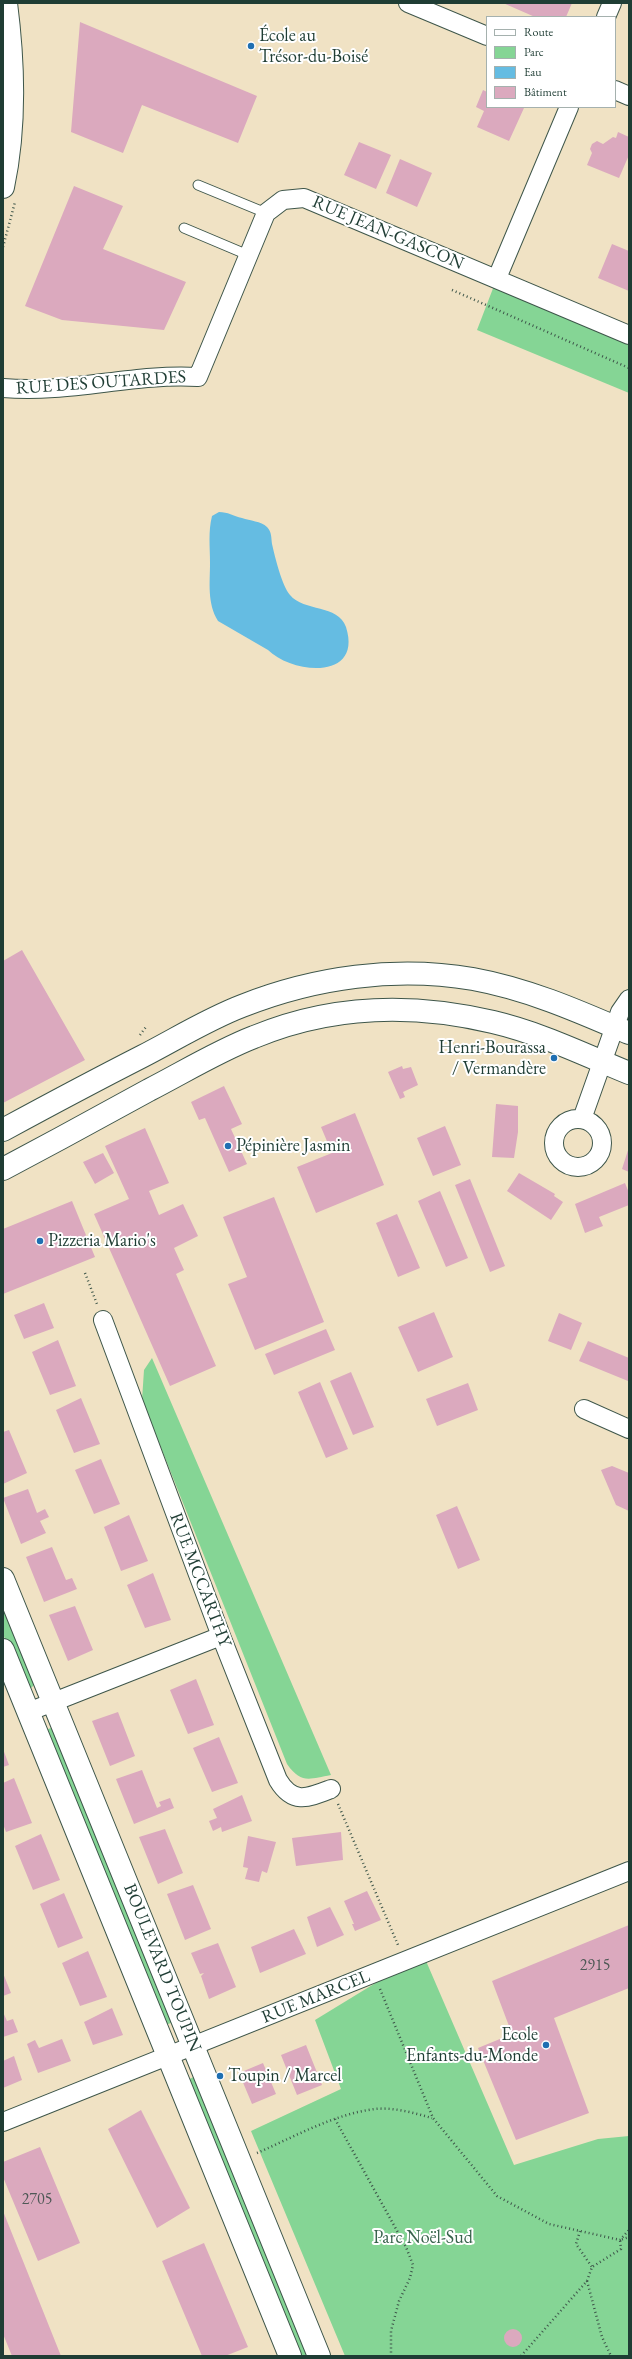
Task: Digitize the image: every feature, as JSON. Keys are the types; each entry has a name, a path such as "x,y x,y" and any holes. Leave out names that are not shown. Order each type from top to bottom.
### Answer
{"street":[{"path":"3,187 12,131 13,98 11,41 6,3"},
{"path":"408,3 486,36"},
{"path":"606,16 612,3"},
{"path":"616,90 629,96"},
{"path":"497,278 569,108"},
{"name":"RUE JEAN-GASCON","path":"198,377 266,213 283,200 304,198 497,278 629,336"},
{"name":"RUE DES OUTARDES","path":"3,388 54,389 144,377 198,377"},
{"path":"3,1130 240,1006 289,990 337,979 402,973 473,980 540,998 622,1030"},
{"path":"582,1119 603,1062 622,1030 620,1012 629,999"},
{"path":"3,1169 230,1048 274,1029 324,1016 388,1009 460,1015 527,1032 629,1073"},
{"name":"RUE MCCARTHY","path":"103,1320 221,1636 278,1780 285,1792 296,1796 310,1797 331,1789"},
{"path":"584,1409 629,1429"},
{"name":"BOULEVARD TOUPIN","path":"3,1580 319,2356"},
{"path":"28,1712 221,1636"},
{"name":"BOULEVARD TOUPIN","path":"3,1650 290,2356"},
{"name":"RUE MARCEL","path":"3,2122 194,2047 629,1871"}],"lane":[{"path":"198,185 266,213"},
{"path":"184,228 248,255"}],"path":[{"path":"452,290 629,368"},
{"path":"85,1273 103,1320"},
{"path":"331,1789 406,1961"},
{"path":"375,1974 397,2033 433,2118 497,2196 549,2224 620,2240 629,2237"},
{"path":"252,2156 335,2119 375,2109 399,2110 433,2118"},
{"path":"335,2119 406,2247 413,2265 410,2278 399,2301 391,2331 391,2356"},
{"path":"521,2356 587,2281 592,2266 621,2249 620,2240 629,2230"},
{"path":"580,2231 576,2244 592,2266"},
{"path":"587,2281 602,2337 611,2356"}],"green space":[{"path":"497,278 629,335 629,393 477,330"},
{"path":"152,1358 331,1775 311,1779 301,1777 297,1775 287,1764 142,1400 144,1370"},
{"path":"3,1595 36,1683 31,1688 23,1683 3,1634"},
{"path":"53,1727 176,2021 163,2026 46,1730"},
{"name":"Parc Noël-Sud","path":"423,1954 514,2165 598,2139 629,2136 629,2356 345,2356 251,2131 341,2089 315,2020"},
{"path":"198,2075 313,2356 297,2356 185,2081"}],"water":[{"path":"219,512 259,522 269,529 277,563 287,591 290,595 304,604 328,611 342,620 346,627 349,644 344,657 335,664 322,668 308,668 293,664 279,658 218,621 212,607 210,593 210,528 212,516"}],"building":[{"path":"503,3 572,3 566,16 533,16"},
{"path":"80,22 257,96 238,143 142,105 123,153 71,132"},
{"path":"483,90 486,92 486,108 524,108 509,141 477,127 484,111 476,107"},
{"path":"618,132 629,137 629,155 619,178 587,165 592,153 590,149 592,144 597,141 603,144 613,137 616,138"},
{"path":"359,142 391,155 376,189 344,175"},
{"path":"400,159 432,173 417,207 386,193"},
{"path":"74,186 123,206 103,249 186,282 164,330 62,320 25,306"},
{"path":"612,244 629,251 629,291 598,278"},
{"path":"22,950 85,1060 3,1103 3,961"},
{"path":"402,1066 403,1069 411,1067 418,1085 403,1092 405,1097 400,1099 388,1072"},
{"name":"Pépinière Jasmin","path":"224,1086 242,1124 231,1129 247,1164 229,1172 205,1118 199,1120 191,1102"},
{"path":"496,1104 518,1106 518,1132 514,1158 492,1157"},
{"path":"355,1113 384,1185 316,1213 297,1167 332,1153 321,1127"},
{"path":"445,1126 461,1165 433,1176 417,1138"},
{"path":"145,1128 169,1183 149,1191 159,1215 183,1204 198,1236 174,1248 184,1270 176,1274 216,1366 170,1386 94,1214 129,1199 105,1146"},
{"path":"629,1147 629,1172 622,1169"},
{"path":"103,1153 114,1173 95,1184 83,1162"},
{"path":"519,1173 555,1194 554,1196 563,1202 551,1220 507,1191"},
{"path":"470,1179 505,1266 490,1272 455,1185"},
{"path":"625,1183 629,1193 629,1205 599,1217 603,1226 585,1233 575,1204"},
{"path":"440,1191 468,1258 446,1267 418,1201"},
{"path":"274,1197 324,1322 255,1350 228,1284 247,1277 223,1217"},
{"path":"72,1201 95,1257 3,1294 3,1229"},
{"path":"397,1214 420,1268 398,1277 376,1223"},
{"path":"44,1303 54,1328 24,1339 14,1315"},
{"path":"434,1312 453,1357 418,1372 398,1327"},
{"path":"559,1313 582,1323 571,1350 548,1341"},
{"path":"326,1329 335,1350 274,1375 265,1354"},
{"path":"58,1340 76,1386 50,1395 32,1352"},
{"path":"588,1341 629,1358 628,1381 579,1361"},
{"path":"351,1372 374,1427 353,1435 330,1381"},
{"path":"320,1382 348,1449 326,1458 298,1392"},
{"path":"468,1383 478,1410 437,1426 426,1399"},
{"path":"81,1398 100,1444 74,1453 56,1410"},
{"path":"9,1430 27,1473 3,1484 3,1432"},
{"path":"101,1459 120,1504 94,1514 75,1470"},
{"path":"612,1466 629,1473 629,1511 616,1505 601,1470"},
{"path":"28,1489 37,1513 45,1509 49,1517 40,1521 46,1533 21,1544 3,1498"},
{"path":"457,1506 480,1560 458,1569 436,1515"},
{"path":"129,1515 148,1561 121,1571 104,1527"},
{"path":"52,1547 66,1580 72,1578 77,1589 44,1602 26,1557"},
{"path":"153,1573 171,1620 145,1628 127,1585"},
{"path":"75,1606 93,1650 68,1661 49,1615"},
{"path":"196,1679 214,1725 188,1734 170,1690"},
{"path":"118,1712 135,1756 110,1766 92,1721"},
{"path":"219,1737 238,1783 212,1792 193,1748"},
{"path":"3,1749 9,1765 3,1767"},
{"path":"142,1770 157,1808 161,1806 159,1802 170,1798 174,1808 134,1824 116,1779"},
{"path":"14,1778 32,1823 6,1832 3,1824 3,1783"},
{"path":"242,1795 252,1821 222,1832 221,1827 213,1831 209,1821 217,1818 213,1809"},
{"path":"165,1829 183,1873 158,1884 139,1837"},
{"path":"341,1832 343,1860 296,1866 292,1838"},
{"path":"41,1834 60,1880 33,1890 15,1846"},
{"path":"248,1836 276,1842 267,1873 262,1871 259,1882 245,1879 248,1868 243,1867"},
{"path":"193,1885 211,1929 185,1940 167,1894"},
{"path":"367,1891 381,1920 355,1931 352,1924 354,1924 344,1901"},
{"path":"64,1893 83,1938 58,1948 40,1904"},
{"path":"330,1907 344,1935 317,1947 307,1917"},
{"path":"629,1925 629,1988 554,2018 589,2113 516,2140 478,2048 512,2034 492,1981"},
{"path":"294,1929 306,1954 260,1973 251,1947"},
{"path":"218,1943 236,1987 209,1999 201,1976 204,1973 200,1974 191,1953"},
{"path":"88,1951 107,1997 80,2006 62,1963"},
{"path":"3,1973 11,1993 3,1996"},
{"path":"112,2008 123,2035 93,2045 84,2022"},
{"path":"3,2012 7,2021 13,2019 18,2032 3,2037"},
{"path":"62,2039 71,2061 38,2073 27,2044 35,2040 39,2048"},
{"path":"306,2045 322,2085 297,2095 281,2055"},
{"path":"14,2056 22,2080 3,2088 3,2061"},
{"path":"263,2063 276,2094 252,2104 239,2073"},
{"path":"141,2110 190,2208 157,2228 108,2129"},
{"path":"40,2147 80,2243 38,2261 3,2177 3,2162"},
{"path":"3,2211 61,2356 12,2356 3,2334"},
{"path":"204,2243 248,2347 225,2356 202,2356 162,2261"},
{"path":"509,2329 517,2329 522,2334 520,2345 517,2347 509,2347 504,2342 504,2334"}],"place":[{"name":"École au Trésor-du-Boisé","path":"251,46"},
{"name":"Henri-Bourassa / Vermandère","path":"554,1058"},
{"name":"Pépinière Jasmin","path":"228,1146"},
{"name":"Pizzeria Mario's","path":"40,1241"},
{"name":"Ecole Enfants-du-Monde","path":"546,2045"},
{"name":"Toupin / Marcel","path":"220,2076"}]}
